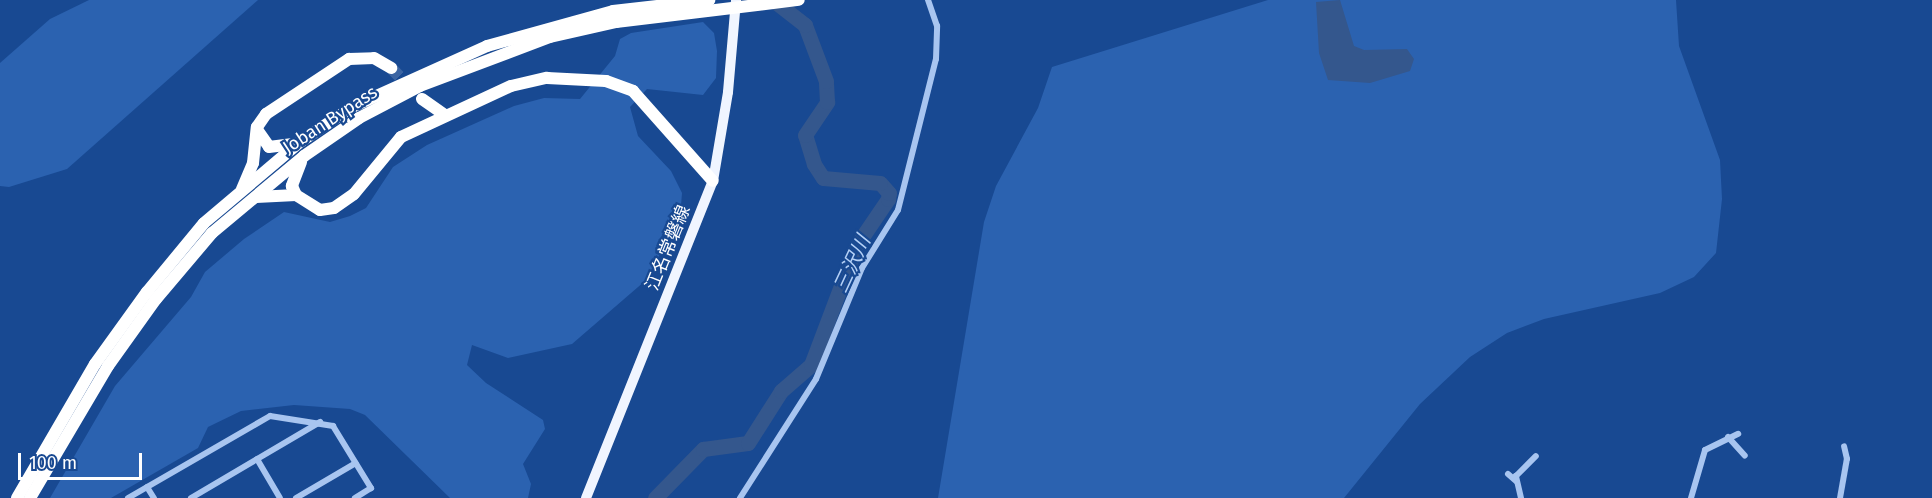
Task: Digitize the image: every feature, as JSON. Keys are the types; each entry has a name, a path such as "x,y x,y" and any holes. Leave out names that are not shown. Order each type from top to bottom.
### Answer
{"highway":[{"name":"Joban Bypass","path":"30,498 108,366 156,299 212,233 304,156 359,118 420,86 493,55 616,22 683,9 709,0"},
{"name":"Joban Bypass","path":"17,498 95,364 147,292 204,223 300,142 362,101 487,46 613,11 683,9 799,0"},
{"path":"242,190 253,163 257,127 266,114 349,59 374,58 391,68"},
{"path":"251,199 271,194 296,195 320,210 343,204 394,143 446,116 533,79 618,83 641,98 713,181"},
{"path":"422,99 446,116"},
{"path":"257,127 262,143 270,147 281,149 300,142"},
{"path":"296,195 294,176 304,156"}],"main road":[{"name":"江名常磐線","path":"586,498 713,181 728,92 736,0"}],"street":[{"path":"740,498 816,379 862,268 898,210 936,59 937,26 928,0"},
{"path":"128,498 270,416 320,422 333,426 371,488 355,498"},
{"path":"191,498 320,422"},
{"path":"1691,498 1702,454 1728,437 1738,434"},
{"path":"1728,437 1745,456"},
{"path":"1840,498 1847,459 1844,446"},
{"path":"1516,481 1519,471 1536,456"},
{"path":"257,459 280,498"},
{"path":"296,498 356,463"},
{"path":"1508,474 1516,481 1521,498"},
{"path":"147,487 154,498"}],"shaded area":[{"path":"89,0 258,0 67,169 9,187 0,186 0,63 50,19"},
{"path":"1268,0 1676,0 1679,46 1720,160 1722,199 1716,253 1694,277 1660,293 1544,319 1507,333 1470,357 1420,404 1344,498 938,498 984,222 996,186 1038,108 1052,67"},
{"path":"1340,0 1354,46 1364,50 1407,49 1414,59 1410,71 1370,83 1328,80 1319,53 1316,2"},
{"path":"703,22 714,33 717,51 716,78 703,95 647,89 630,107 638,136 671,171 682,193 680,218 645,281 572,344 508,358 472,345 467,365 486,383 543,420 545,429 523,464 531,484 528,498 450,498 365,415 350,409 294,405 241,411 208,427 198,448 111,498 50,498 115,386 191,297 205,272 244,239 284,212 330,222 350,216 366,208 393,167 427,145 514,106 544,98 580,99 615,56 620,39 631,33"}],"waterway":[{"name":"三沢川","path":"655,498 703,449 748,443 781,391 811,365 856,246 888,199 889,193 880,183 823,178 814,164 805,135 827,102 826,81 805,25 773,0"}],"tunnel":[{"path":"391,68 413,90"}]}
